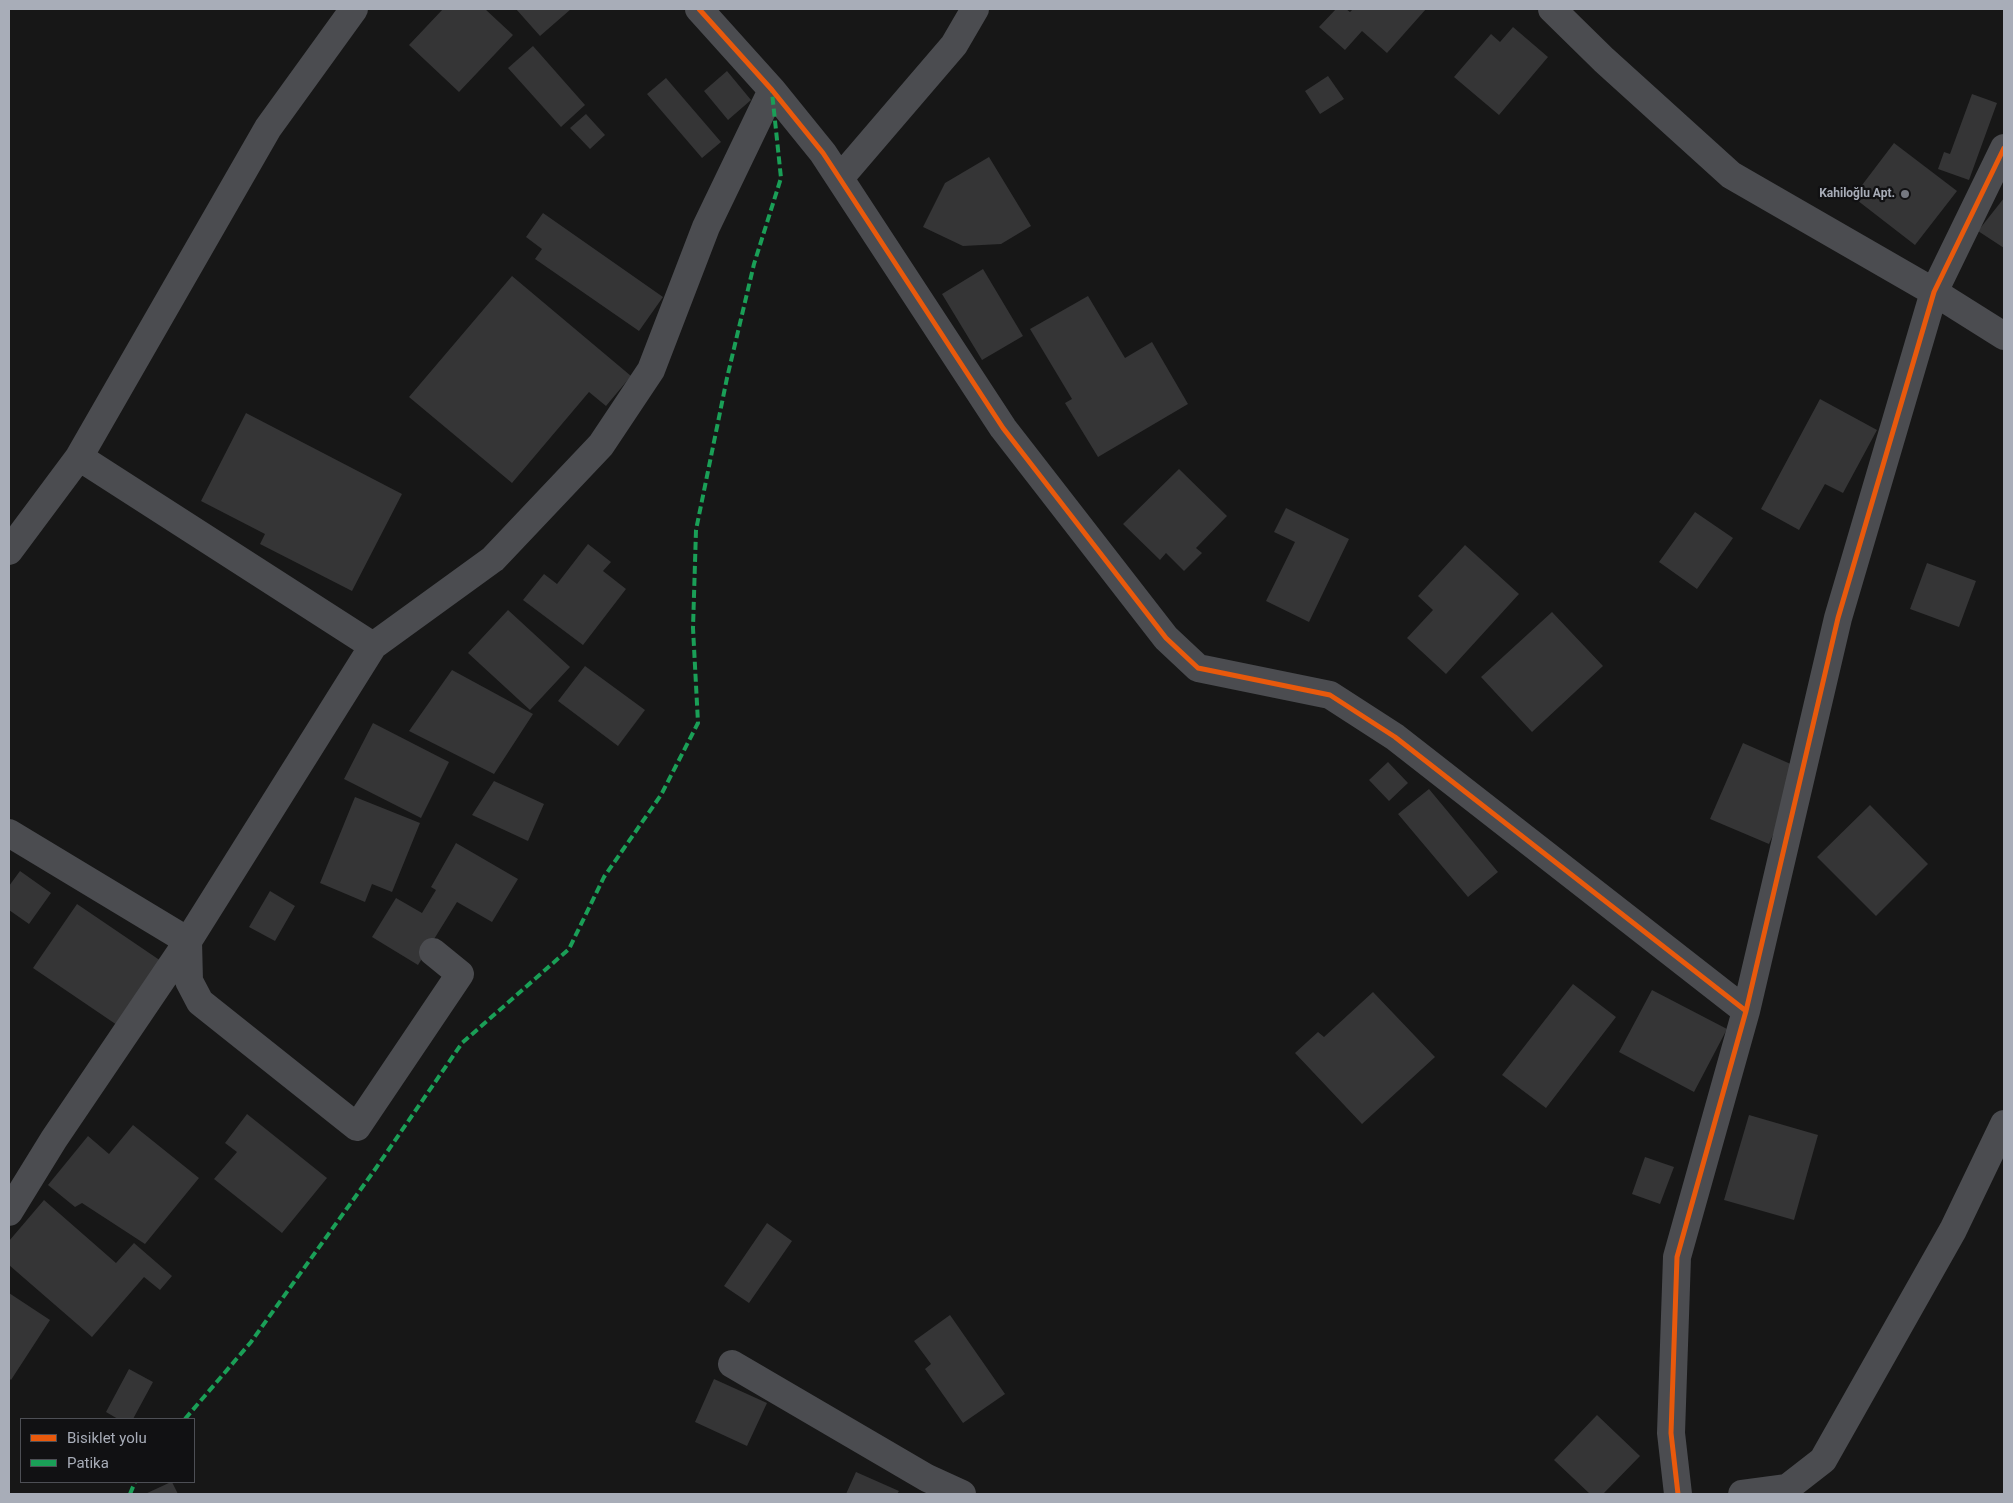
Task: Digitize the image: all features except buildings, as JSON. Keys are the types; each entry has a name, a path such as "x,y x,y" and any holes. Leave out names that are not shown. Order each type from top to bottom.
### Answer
{"street":[{"path":"9,552 79,457 268,128 354,9"},
{"path":"699,9 772,90 823,153 1003,428 1166,638 1198,668 1330,695 1395,737 1746,1011"},
{"path":"840,178 954,45 975,9"},
{"path":"1552,9 1604,60 1731,175 1934,292 2004,336"},
{"path":"9,1212 54,1139 188,941 374,646 492,559 601,445 651,370 706,227 772,90"},
{"path":"1678,1494 1671,1433 1677,1257 1746,1011 1838,618 1934,292 2004,148"},
{"path":"79,457 374,646"},
{"path":"9,833 188,941"},
{"path":"188,941 189,981 200,1002 357,1127 460,974 433,952"},
{"path":"1742,1494 1787,1488 1823,1460 1953,1230 2004,1124"},
{"path":"732,1364 926,1478 962,1494"}],"marked path":[{"path":"186,1418 251,1342 376,1168 462,1043 569,949 604,877 661,795 698,723 693,628 696,530 727,378 754,264 781,178 772,92"},
{"path":"130,1494 135,1483"}],"cycle path":[{"path":"699,9 772,90 823,153 1003,428 1166,638 1198,668 1330,695 1395,737 1746,1011"},
{"path":"1678,1494 1671,1433 1677,1257 1746,1011 1838,618 1934,292 2004,148"}],"place":[{"name":"Kahiloğlu Apt.","path":"1905,194"}]}
